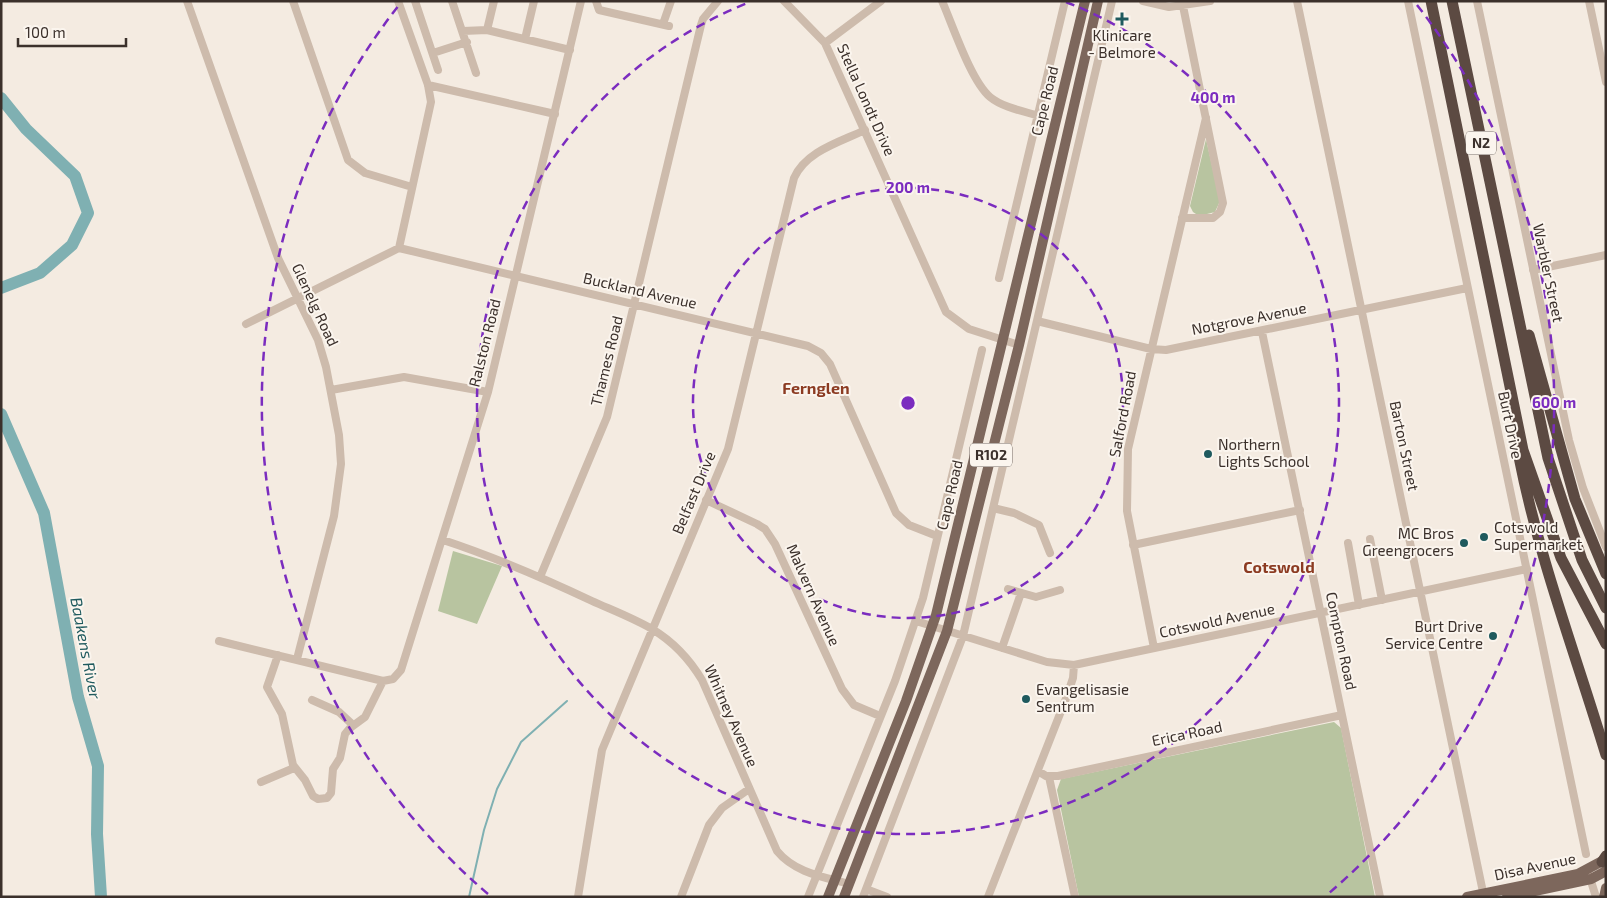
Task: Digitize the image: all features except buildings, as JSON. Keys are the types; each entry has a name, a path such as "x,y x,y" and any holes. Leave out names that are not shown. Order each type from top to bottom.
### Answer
{"highway":[{"name":"N2","path":"1431,1 1518,430 1538,498 1556,545 1580,597 1606,644"},
{"name":"N2","path":"1452,1 1550,464 1582,560 1606,608"},
{"path":"1502,239 1563,461 1581,516 1606,574"},
{"path":"1518,430 1516,442 1528,501 1562,623 1606,755"}],"main road":[{"name":"Cape Road","path":"828,897 906,702 932,626 1084,1"},
{"name":"Cape Road","path":"844,897 946,630 1018,345 1098,1"},
{"name":"Disa Avenue","path":"1507,897 1589,875 1605,862"},
{"name":"Disa Avenue","path":"1467,897 1589,875"},
{"path":"1604,897 1606,888"}],"street":[{"name":"Glenelg Road","path":"187,1 278,258 318,340 331,390 339,435 339,489 334,516 297,659"},
{"path":"292,1 348,160 364,173 412,187"},
{"path":"246,324 399,248 431,107 428,85 398,1"},
{"path":"415,1 438,70"},
{"path":"452,1 476,73"},
{"path":"487,30 494,1"},
{"path":"525,39 534,1"},
{"name":"Ralston Road","path":"294,768 305,780 313,796 318,799 327,798 331,793 333,770 340,758 343,739 353,725 365,717 386,681 401,670 488,392 581,1"},
{"path":"596,1 599,10 666,25 671,1"},
{"name":"Thames Road","path":"540,577 607,417 636,304 701,24 718,1"},
{"name":"Stella Londt Drive","path":"784,1 825,43 942,306 961,324 1018,345"},
{"path":"825,43 881,1"},
{"path":"942,1 976,79 985,92 997,102 1036,116"},
{"name":"Cape Road","path":"999,278 1036,116 1065,1"},
{"path":"887,897 865,893 963,636 1112,1"},
{"path":"1143,1 1169,7 1210,1"},
{"name":"Barton Street","path":"1297,1 1484,895"},
{"name":"Burt Drive","path":"1408,1 1586,854"},
{"name":"Warbler Street","path":"1477,1 1569,440 1583,488 1606,547"},
{"path":"1589,1 1606,82"},
{"name":"Salford Road","path":"1182,218 1213,218 1222,208 1222,198 1183,6"},
{"path":"463,31 487,30 570,50"},
{"path":"433,54 466,42"},
{"path":"428,85 555,114"},
{"name":"Salford Road","path":"1154,648 1127,511 1126,468 1132,429 1206,118"},
{"name":"Belfast Drive","path":"578,897 602,750 732,436 792,184 797,171 811,156 865,130"},
{"name":"Buckland Avenue","path":"399,248 808,346 826,358 896,513 909,525 937,536"},
{"path":"1533,270 1606,255"},
{"name":"Notgrove Avenue","path":"1037,321 1151,349 1166,350 1262,332 1467,288"},
{"name":"Compton Road","path":"1262,332 1380,897"},
{"name":"Cape Road","path":"808,897 895,681 916,621 982,350"},
{"path":"331,390 404,377 488,392"},
{"name":"Malvern Avenue","path":"706,500 765,529 775,544 842,689 854,704 880,716"},
{"path":"994,508 1014,513 1039,525 1043,531 1050,553"},
{"path":"1133,545 1300,510"},
{"path":"1370,539 1382,600"},
{"name":"Whitney Avenue","path":"443,540 494,557 540,577 652,629 677,648 696,668 778,852 790,864 816,875 849,884"},
{"path":"1348,543 1358,605"},
{"name":"Cotswold Avenue","path":"916,621 1046,662 1074,665 1526,569"},
{"path":"1008,589 1039,596 1060,590"},
{"path":"1002,648 1021,593"},
{"path":"219,641 386,681"},
{"path":"260,782 294,768 282,714 267,687 278,655"},
{"path":"988,897 1072,684 1074,665"},
{"path":"312,700 339,712 353,725"},
{"name":"Erica Road","path":"1049,777 1342,715"},
{"path":"1038,771 1049,777 1075,897"},
{"path":"680,897 709,825 716,814 749,789"},
{"path":"1589,875 1596,897"}],"green space":[{"path":"1206,139 1220,201 1215,212 1199,216 1193,212 1190,206"},
{"path":"453,551 502,566 477,624 438,611"},
{"path":"1334,722 1341,728 1375,897 1079,897 1057,790 1061,779"}],"waterway":[{"name":"Baakens River","path":"1,98 26,129 75,176 88,213 72,245 40,273 1,288"},
{"name":"Baakens River","path":"1,414 44,513 78,697 98,766 97,834 101,897"},
{"path":"469,897 484,830 497,789 521,742 567,701"}],"place":[{"name":"Klinicare - Belmore","path":"1122,19"},
{"name":"Northern Lights School","path":"1208,454"},
{"name":"Cotswold Supermarket","path":"1484,537"},
{"name":"MC Bros Greengrocers","path":"1464,543"},
{"name":"Burt Drive Service Centre","path":"1493,636"},
{"name":"Evangelisasie Sentrum","path":"1026,699"}],"district":[{"name":"Fernglen","path":"816,388"},
{"name":"Cotswold","path":"1279,567"}]}
